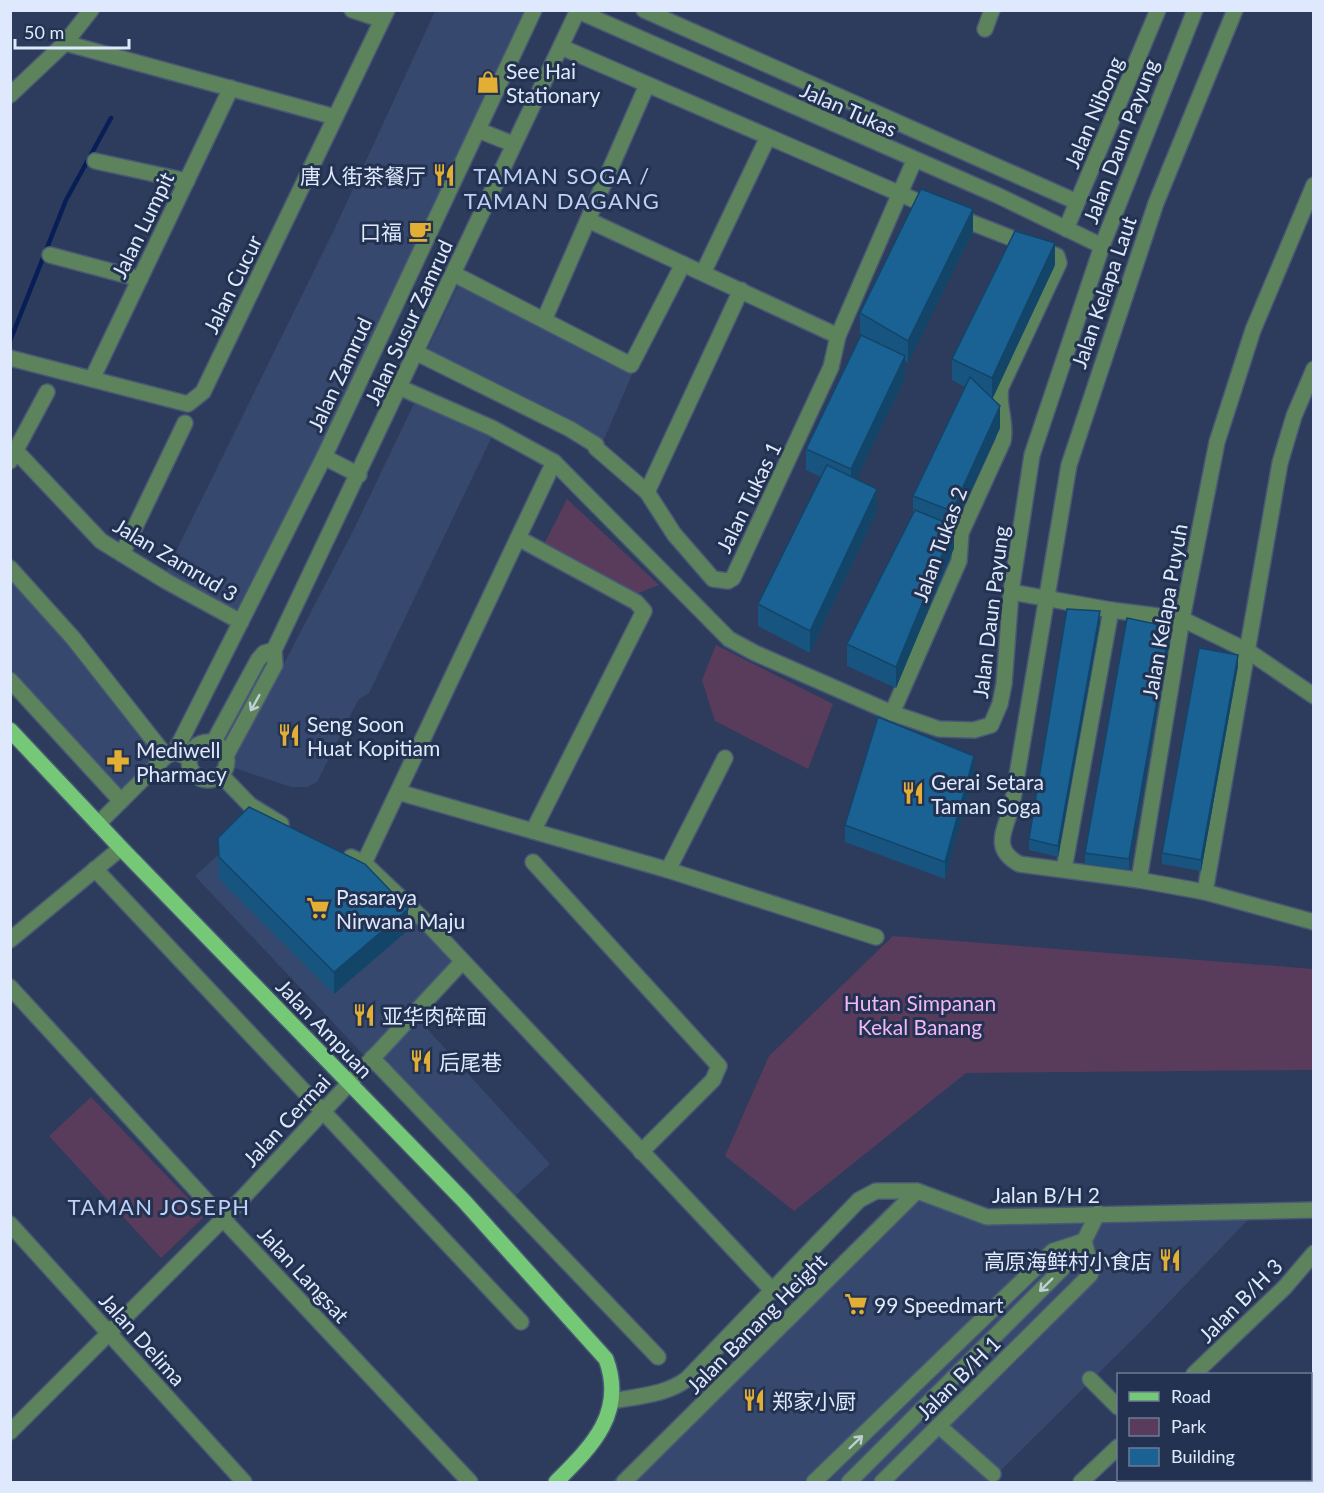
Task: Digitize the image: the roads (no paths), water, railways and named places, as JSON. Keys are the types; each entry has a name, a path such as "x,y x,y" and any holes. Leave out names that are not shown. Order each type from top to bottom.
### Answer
{"main road":[{"name":"Jalan Ampuan","path":"10,730 121,848 465,1201 606,1359 613,1383 613,1401"},
{"path":"556,1482 598,1436 613,1401"}],"street":[{"path":"10,95 65,43 91,10"},
{"path":"352,10 384,15"},
{"name":"Jalan Zamrud","path":"98,824 121,801 177,755 324,457 534,10"},
{"path":"644,10 1077,202"},
{"path":"985,29 992,10"},
{"name":"Jalan Nibong","path":"1066,229 1158,10"},
{"name":"Jalan Daun Payung","path":"401,388 492,428 554,462 729,639 755,653 892,713 939,729 974,730 991,725 1000,704 1004,684 1011,592 1032,455 1102,246 1195,10"},
{"name":"Jalan Kelapa Laut","path":"1139,880 1018,864 1006,857 1001,844 1012,805 1045,597 1069,465 1087,404 1155,203 1235,10"},
{"name":"Jalan Tukas","path":"578,11 914,161 999,196 1102,246"},
{"name":"Jalan Susur Zamrud","path":"274,650 401,388 513,144 578,11"},
{"name":"Jalan Cucur","path":"10,358 188,404 203,393 384,15"},
{"path":"65,43 335,117"},
{"path":"561,47 898,194"},
{"path":"544,320 647,85"},
{"name":"Jalan Lumpit","path":"92,379 231,88"},
{"path":"478,130 513,144"},
{"path":"703,273 768,137"},
{"path":"95,161 187,181"},
{"name":"Jalan Tukas 1","path":"417,353 570,429 596,445 596,448 647,492 674,534 713,579 728,581 733,578 831,367 838,336 914,161"},
{"name":"Jalan Kelapa Puyuh","path":"1139,880 1182,619 1217,442 1253,330 1314,185"},
{"name":"Jalan Tukas 2","path":"892,713 959,561 962,529 1003,441 1006,426 1000,399 1001,387 1059,263 1057,256 898,194"},
{"path":"588,220 838,336"},
{"path":"50,255 140,279"},
{"path":"454,274 631,365 683,264"},
{"path":"647,492 741,290"},
{"path":"1205,892 1280,463 1294,416 1314,369"},
{"path":"13,456 47,392"},
{"path":"122,554 185,423"},
{"name":"Jalan Zamrud 3","path":"13,456 101,541 241,622"},
{"path":"324,457 359,475"},
{"path":"364,864 554,462"},
{"path":"518,538 636,602 644,611 533,831"},
{"path":"10,568 177,755 199,778 210,780 221,775 227,766 226,756 219,746 213,743 198,745 177,755"},
{"path":"1011,592 1111,610 1182,619 1248,651 1314,696"},
{"path":"1064,869 1111,610"},
{"path":"213,743 258,660 264,653 274,650 275,665 226,756"},
{"path":"10,680 121,801"},
{"path":"668,870 725,758"},
{"path":"221,775 250,806 292,829"},
{"path":"398,792 668,870 876,937"},
{"path":"10,940 121,848"},
{"path":"333,849 364,864 427,923 772,1290"},
{"path":"533,862 719,1066 713,1080 641,1152"},
{"path":"95,869 521,1322"},
{"path":"1139,880 1205,892 1314,922"},
{"name":"Jalan Cermai","path":"10,1432 223,1219 462,962"},
{"name":"Jalan Langsat","path":"10,987 223,1219 470,1482"},
{"path":"372,1058 658,1357"},
{"name":"Jalan B/H 2","path":"613,1401 677,1387 867,1194 876,1191 917,1191 987,1217 1098,1214 1121,1216 1314,1210"},
{"name":"Jalan Banang Height","path":"624,1482 917,1191"},
{"path":"837,1459 852,1480 1061,1270 1084,1241 1098,1214"},
{"name":"Jalan Delima","path":"10,1224 244,1482"},
{"path":"814,1482 1053,1251 1084,1241"},
{"name":"Jalan B/H 1","path":"882,1482 1090,1275 1092,1270 1084,1241"},
{"name":"Jalan B/H 3","path":"1195,1373 1285,1287 1314,1253"},
{"path":"1090,1379 1117,1405"},
{"path":"939,1426 993,1474"},
{"path":"1081,1482 1117,1449"}],"waterway":[{"path":"10,341 66,200 111,118"}],"place":[{"name":"See Hai Stationary","path":"488,82"},
{"name":"唐人街茶餐厅","path":"444,175"},
{"name":"口福","path":"420,231"},
{"name":"Seng Soon Huat Kopitiam","path":"289,735"},
{"name":"Mediwell Pharmacy","path":"118,761"},
{"name":"Gerai Setara Taman Soga","path":"913,793"},
{"name":"Pasaraya Nirwana Maju","path":"318,908"},
{"name":"亚华肉碎面","path":"364,1015"},
{"name":"后尾巷","path":"421,1061"},
{"name":"高原海鲜村小食店","path":"1170,1260"},
{"name":"99 Speedmart","path":"856,1304"},
{"name":"郑家小厨","path":"754,1400"}],"district":[{"name":"TAMAN SOGA / TAMAN DAGANG","path":"562,188"},
{"name":"TAMAN JOSEPH","path":"159,1206"}],"park label":[{"name":"Hutan Simpanan Kekal Banang","path":"920,1014"}]}
